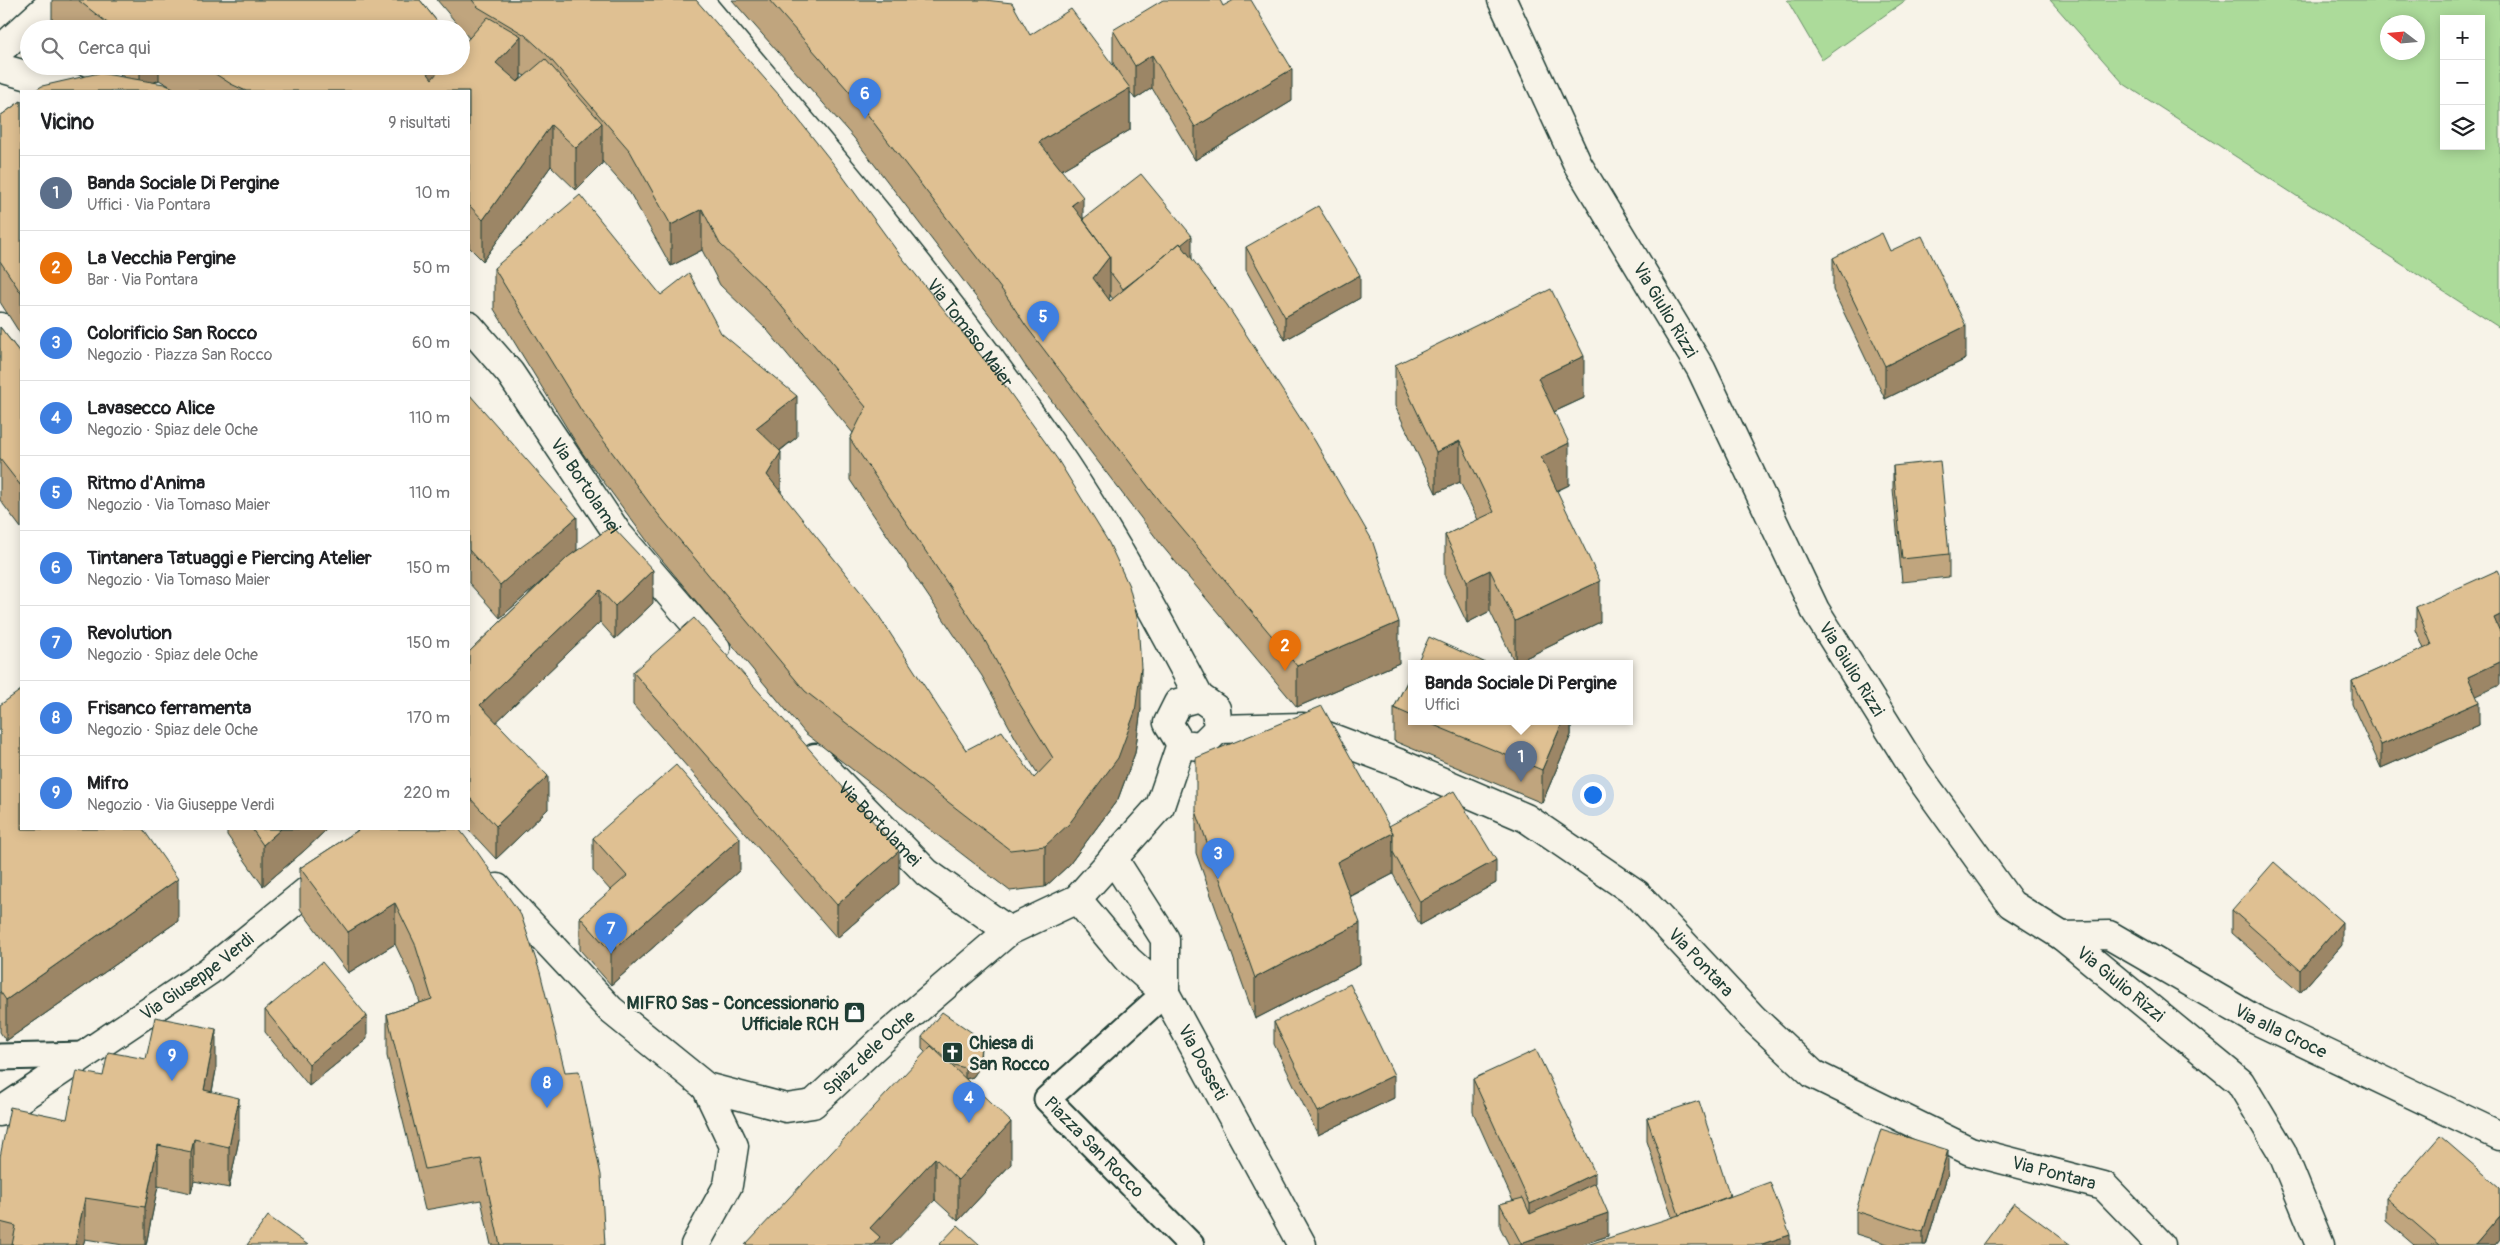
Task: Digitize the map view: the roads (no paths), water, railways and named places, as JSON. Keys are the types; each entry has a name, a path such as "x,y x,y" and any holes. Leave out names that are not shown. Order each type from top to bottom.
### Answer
{"street":[{"name":"Via Tomaso Maier","path":"698,0 851,180 933,285 1054,448 1153,608 1199,697"},
{"name":"Via Giulio Rizzi","path":"1502,0 1578,165 1702,369 1815,610 1916,772 2011,904 2062,936 2240,1082 2282,1152 2320,1245"},
{"path":"34,20 55,1"},
{"path":"0,50 20,32"},
{"path":"0,68 20,74"},
{"path":"25,75 79,90"},
{"path":"0,327 20,351"},
{"name":"Via Bortolamei","path":"470,327 510,373 618,534 735,670"},
{"path":"596,554 618,534"},
{"path":"1199,697 1216,709 1218,729 1201,746 1181,744 1168,723 1178,703 1199,697"},
{"name":"Via Pontara","path":"1218,729 1303,727 1401,764 1526,818 1637,894 1753,1018 1813,1074 1970,1150 2104,1186 2161,1245"},
{"name":"Via Bortolamei","path":"794,738 927,873 1009,931"},
{"path":"1009,931 1077,899 1160,806 1181,744"},
{"name":"Via Giuseppe Verdi","path":"0,1112 209,971 382,830"},
{"path":"1113,858 1165,939 1166,993"},
{"name":"Spiaz dele Oche","path":"482,871 611,1010 706,1087 786,1108 813,1104 884,1038 1009,931"},
{"name":"Via Dosseti","path":"1077,899 1128,960 1166,993 1302,1245"},
{"name":"Via alla Croce","path":"2062,936 2109,935 2254,1019 2500,1136"},
{"name":"Spiaz dele Oche","path":"695,1245 728,1185 734,1146 706,1087"}],"lane":[{"name":"Piazza San Rocco","path":"1166,993 1047,1099 1191,1245"},
{"path":"0,1057 85,1055"}],"place":[{"name":"Tintanera Tatuaggi e Piercing Atelier","path":"865,119"},
{"name":"Ritmo d'Anima","path":"1043,342"},
{"name":"La Vecchia Pergine","path":"1285,671"},
{"name":"Banda Sociale Di Pergine","path":"1521,782"},
{"name":"Colorificio San Rocco","path":"1218,879"},
{"name":"Revolution","path":"611,954"},
{"name":"MIFRO Sas - Concessionario Ufficiale RCH","path":"855,1013"},
{"name":"Chiesa di San Rocco","path":"953,1053"},
{"name":"Mifro","path":"172,1081"},
{"name":"Frisanco ferramenta","path":"547,1108"},
{"name":"Lavasecco Alice","path":"969,1123"}]}
